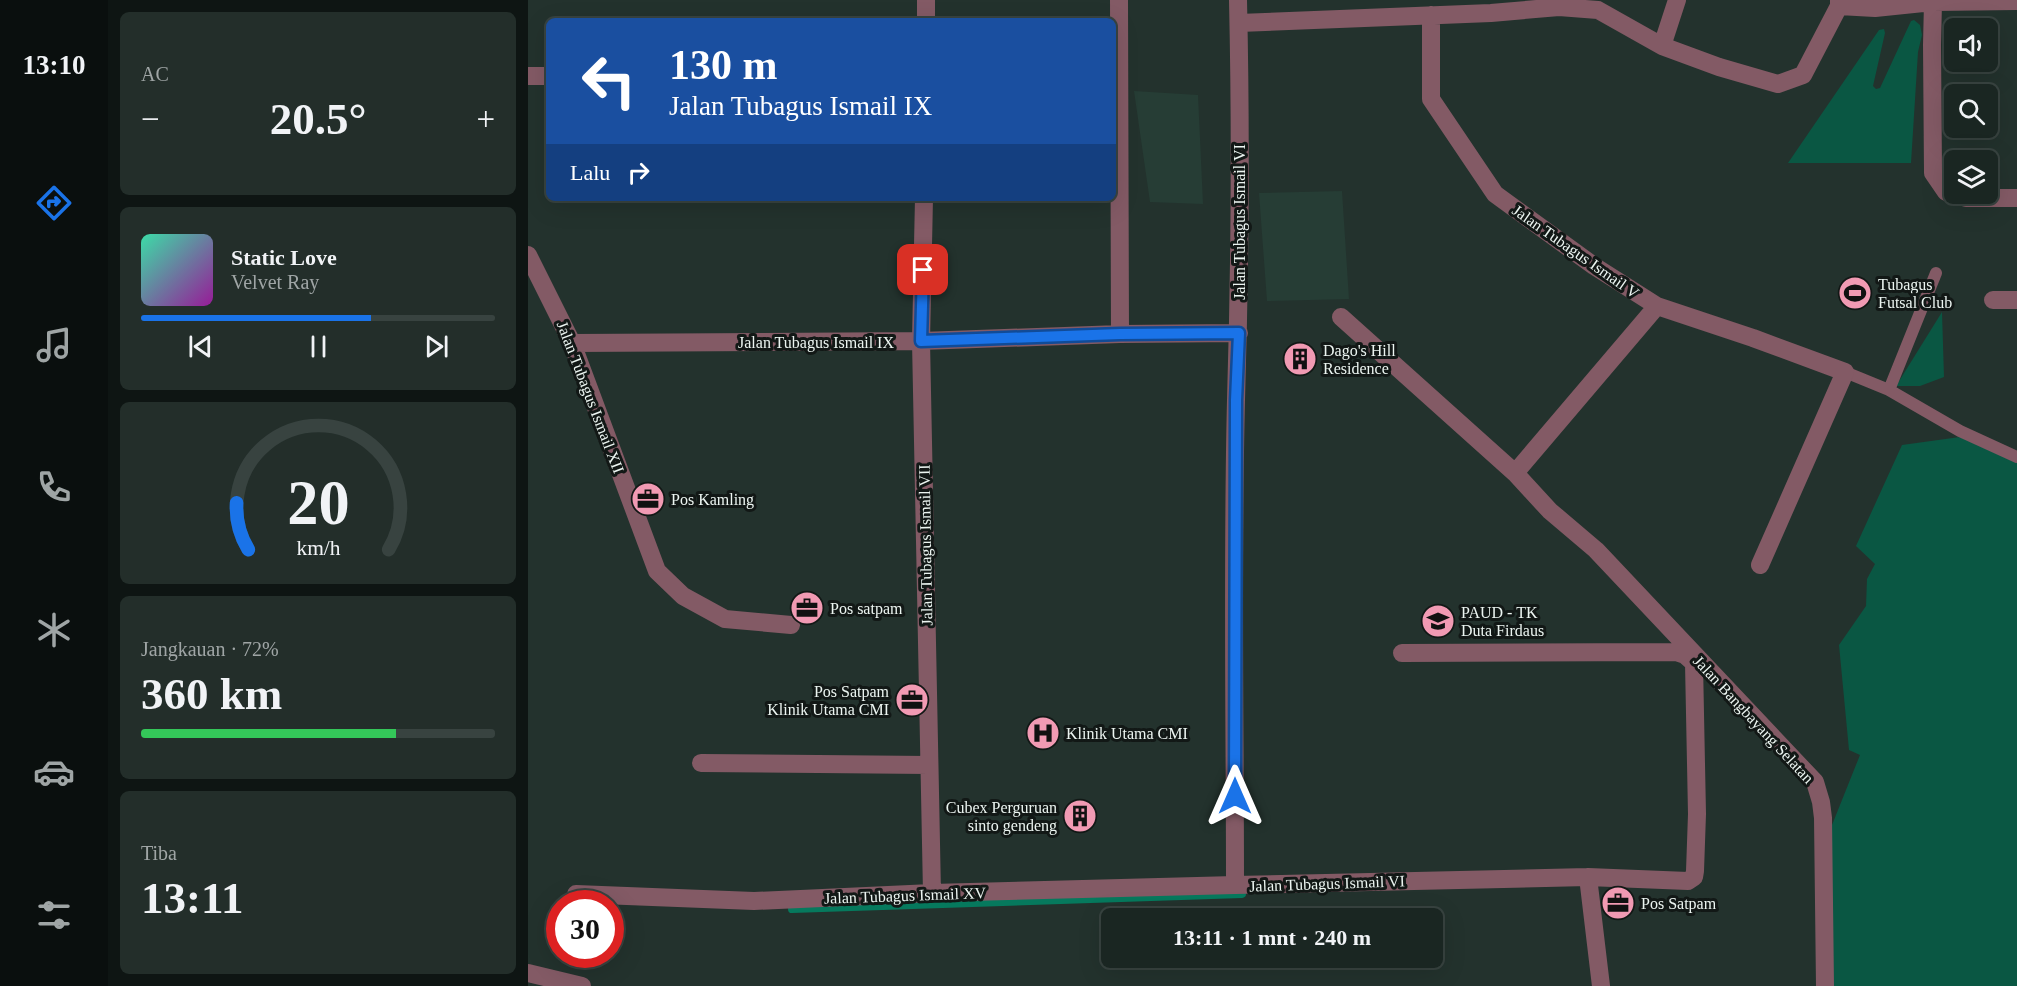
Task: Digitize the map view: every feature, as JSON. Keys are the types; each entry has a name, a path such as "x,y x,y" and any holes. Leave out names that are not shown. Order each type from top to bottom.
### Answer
{"street":[{"path":"926,0 926,18"},
{"path":"1119,0 1120,334"},
{"name":"Jalan Tubagus Ismail VI","path":"1238,0 1239,333 1236,400 1235,885 1588,877 1688,881 1694,877 1697,814 1697,662"},
{"path":"1662,46 1677,0"},
{"path":"1239,23 1491,13 1559,7 1598,10 1662,46 1719,67 1778,84 1803,75 1839,3 1875,8 1933,2 2017,1"},
{"path":"1933,2 1933,173 1946,192 1966,198 2017,198"},
{"name":"Jalan Tubagus Ismail V","path":"1431,15 1431,99 1495,194 1594,266 1657,306 1845,372"},
{"path":"528,76 546,76"},
{"name":"Jalan Tubagus Ismail VII","path":"924,201 921,341 932,893"},
{"name":"Jalan Tubagus Ismail XII","path":"528,255 572,343 657,571 683,596 725,619 791,625"},
{"path":"1993,300 2017,300"},
{"path":"1515,473 1657,306"},
{"name":"Jalan Bangbayang Selatan","path":"1341,317 1515,473 1550,511 1596,550 1697,662 1815,782 1821,802 1822,818 1825,986"},
{"name":"Jalan Tubagus Ismail IX","path":"572,343 921,341 1120,334 1239,333"},
{"path":"1760,565 1845,372"},
{"path":"1402,652 1676,652 1697,662"},
{"path":"701,764 929,765"},
{"path":"1588,877 1601,986"},
{"name":"Jalan Tubagus Ismail XV","path":"624,896 754,901 932,893 1235,885"},
{"path":"528,973 582,986"}],"lane":[{"path":"1888,390 1936,273"},
{"path":"1845,372 1888,390 1960,431 2017,457"}],"shaded area":[{"path":"1134,91 1198,95 1203,204 1150,202"},
{"path":"1342,191 1349,299 1267,301 1259,193"}],"green space":[{"path":"1914,20 1920,25 1922,35 1918,52 1911,163 1788,163 1879,30 1884,29 1885,33 1873,86 1876,89 1880,88 1911,21"},
{"path":"1942,312 1944,377 1920,386 1896,386"},
{"path":"1960,437 2017,463 2017,986 1828,986 1828,835 1860,755 1849,750 1839,645 1866,606 1867,579 1875,564 1856,546 1902,445"}],"waterway":[{"path":"792,909 1242,894"}],"place":[{"name":"Tubagus Futsal Club","path":"1855,293"},
{"name":"Dago's Hill Residence","path":"1300,359"},
{"name":"Pos Kamling","path":"648,499"},
{"name":"Pos satpam","path":"807,608"},
{"name":"PAUD - TK Duta Firdaus","path":"1438,621"},
{"name":"Pos Satpam Klinik Utama CMI","path":"912,700"},
{"name":"Klinik Utama CMI","path":"1043,733"},
{"name":"Cubex Perguruan sinto gendeng","path":"1080,816"},
{"name":"Pos Satpam","path":"1618,903"}],"route":[{"path":"923,270 921,341 1120,334 1239,333 1236,400 1235,796"}]}
